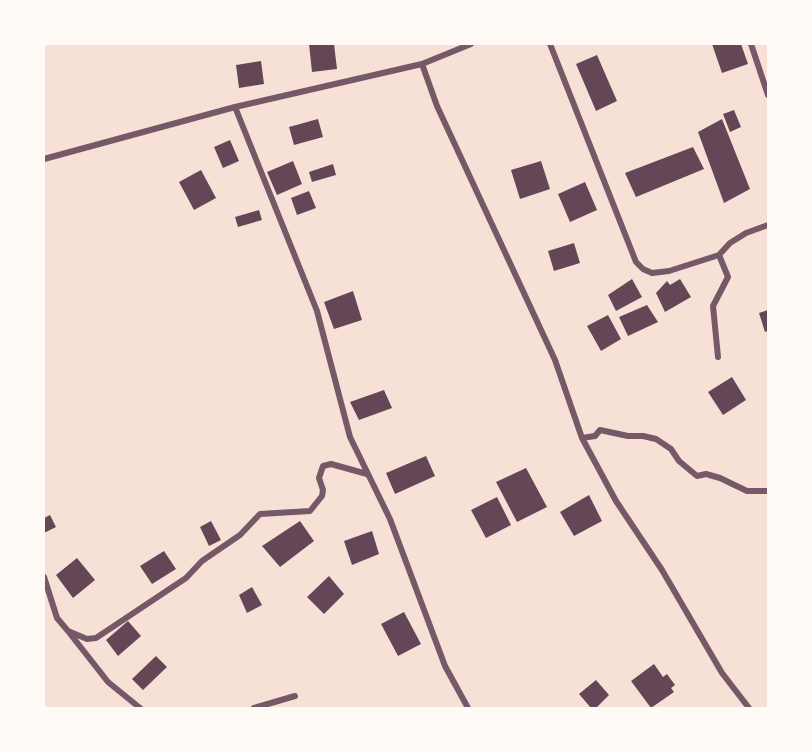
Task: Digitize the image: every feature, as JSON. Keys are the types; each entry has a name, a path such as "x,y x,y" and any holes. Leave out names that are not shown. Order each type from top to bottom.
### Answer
{"street":[{"path":"44,159 235,107 423,64 471,44"},
{"path":"550,44 636,262 652,273 669,272 719,255 730,243 746,233 768,225"},
{"path":"751,44 768,95"},
{"path":"423,64 437,106 555,360 582,438 615,501 662,570 722,674 749,708"},
{"path":"235,107 317,311 350,437 390,519 445,666 468,708"},
{"path":"718,357 713,306 728,277 719,255"},
{"path":"582,438 595,436 600,430 628,436 643,436 671,449 683,465 697,476 706,474 720,478 747,491 768,490"},
{"path":"68,631 87,639 96,638 115,627 133,611 186,578 202,561 240,535 260,514 310,511 322,496 323,490 319,478 323,466 331,464 368,474"},
{"path":"44,577 57,618 108,682 140,708"},
{"path":"254,708 295,696"}],"building":[{"path":"309,44 334,44 337,69 312,72"},
{"path":"712,44 741,44 748,64 722,73"},
{"path":"597,55 617,101 596,111 576,64"},
{"path":"261,61 264,84 239,88 236,65"},
{"path":"734,110 741,127 730,132 723,114"},
{"path":"318,119 323,137 294,145 289,127"},
{"path":"722,119 750,189 724,203 698,132"},
{"path":"230,140 239,161 223,168 214,147"},
{"path":"693,147 704,169 636,197 625,173"},
{"path":"293,161 302,184 277,195 267,172"},
{"path":"541,161 550,189 520,199 511,170"},
{"path":"333,164 336,175 312,182 309,172"},
{"path":"201,170 216,198 194,210 179,182"},
{"path":"585,182 597,210 570,222 558,194"},
{"path":"309,191 316,208 297,215 291,198"},
{"path":"259,210 262,220 238,227 235,217"},
{"path":"574,243 580,263 554,271 548,251"},
{"path":"632,279 642,297 616,311 608,295"},
{"path":"680,279 691,297 665,312 656,293 667,281 670,285"},
{"path":"353,291 362,320 334,329 324,302"},
{"path":"647,305 658,322 628,336 619,317"},
{"path":"768,310 768,331 765,332 759,313"},
{"path":"608,315 621,339 601,351 587,326"},
{"path":"732,377 746,400 723,415 708,392"},
{"path":"384,390 392,408 359,420 350,402"},
{"path":"426,456 435,476 395,494 386,473"},
{"path":"526,468 547,507 517,522 496,482"},
{"path":"589,495 602,521 574,536 560,512"},
{"path":"497,497 511,525 486,538 471,510"},
{"path":"50,515 56,527 44,533 44,518"},
{"path":"211,521 221,540 209,546 200,527"},
{"path":"300,521 314,541 280,567 262,546"},
{"path":"372,531 379,554 352,565 344,541"},
{"path":"164,551 176,569 152,584 140,566"},
{"path":"77,558 95,580 73,598 56,575"},
{"path":"329,576 344,594 324,614 307,597"},
{"path":"252,587 262,605 247,613 239,595"},
{"path":"404,612 421,644 398,656 381,624"},
{"path":"128,621 141,636 118,656 106,640"},
{"path":"156,656 167,667 143,690 132,679"},
{"path":"654,664 663,677 667,674 675,685 671,688 674,692 651,708 631,681"},
{"path":"596,680 609,695 596,708 591,708 579,694"}]}
